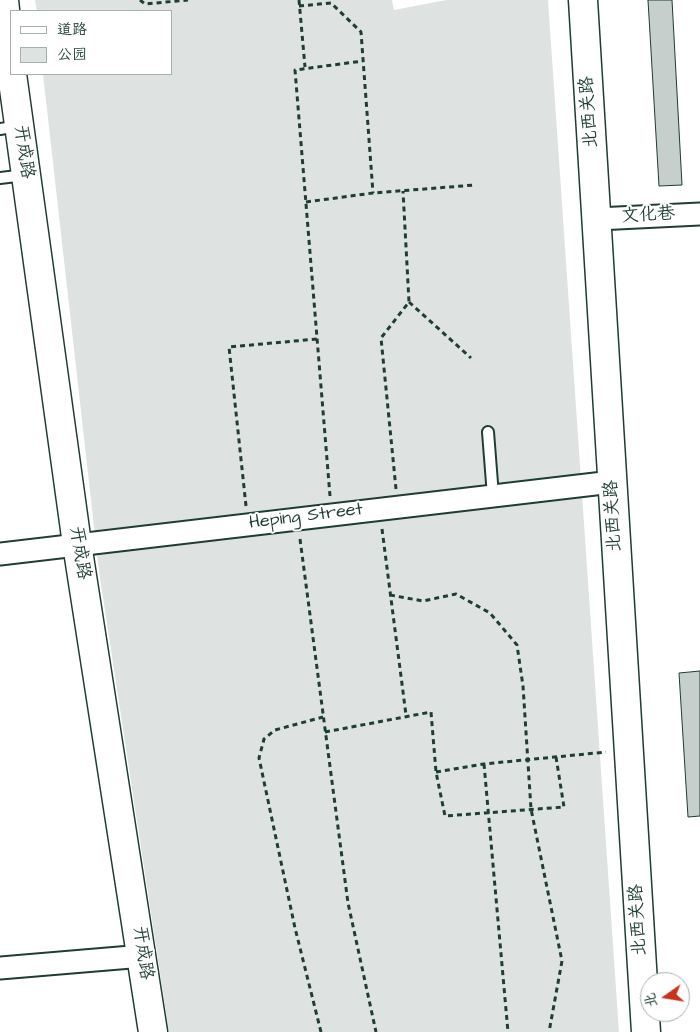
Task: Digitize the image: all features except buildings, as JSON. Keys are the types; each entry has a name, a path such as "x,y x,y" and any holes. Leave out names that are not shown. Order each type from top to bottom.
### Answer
{"street":[{"path":"4,0 10,58"},
{"name":"北西关路","path":"583,0 646,1032"},
{"name":"开成路","path":"12,75 10,128 13,177 77,544 143,956 153,1032"},
{"name":"文化巷","path":"597,219 700,214"},
{"name":"Heping Street","path":"0,554 612,482"},
{"path":"0,968 143,956"}],"lane":[{"path":"488,432 493,496"}],"path":[{"path":"140,0 145,4 188,0"},
{"path":"298,0 305,67"},
{"path":"299,6 331,3 361,32 373,193"},
{"path":"332,514 295,70 305,67 363,61"},
{"path":"306,202 373,193 475,185"},
{"path":"403,191 409,302 381,338 389,508 390,595 406,715"},
{"path":"409,302 472,358"},
{"path":"248,524 228,347 317,339"},
{"path":"297,518 348,903 376,1032"},
{"path":"390,595 423,602 456,594 490,613 517,645 523,686 530,809 562,961 549,1032"},
{"path":"325,732 406,715 431,712 436,772 445,816 564,807 556,756"},
{"path":"320,1032 295,928 259,758 264,739 275,730 323,717"},
{"path":"436,772 484,764 629,749"},
{"path":"484,764 508,1032"}],"green space":[{"path":"35,0 392,0 394,10 446,0 548,0 619,1032 169,1032 99,571 43,75 172,75 172,10 37,10"}]}
